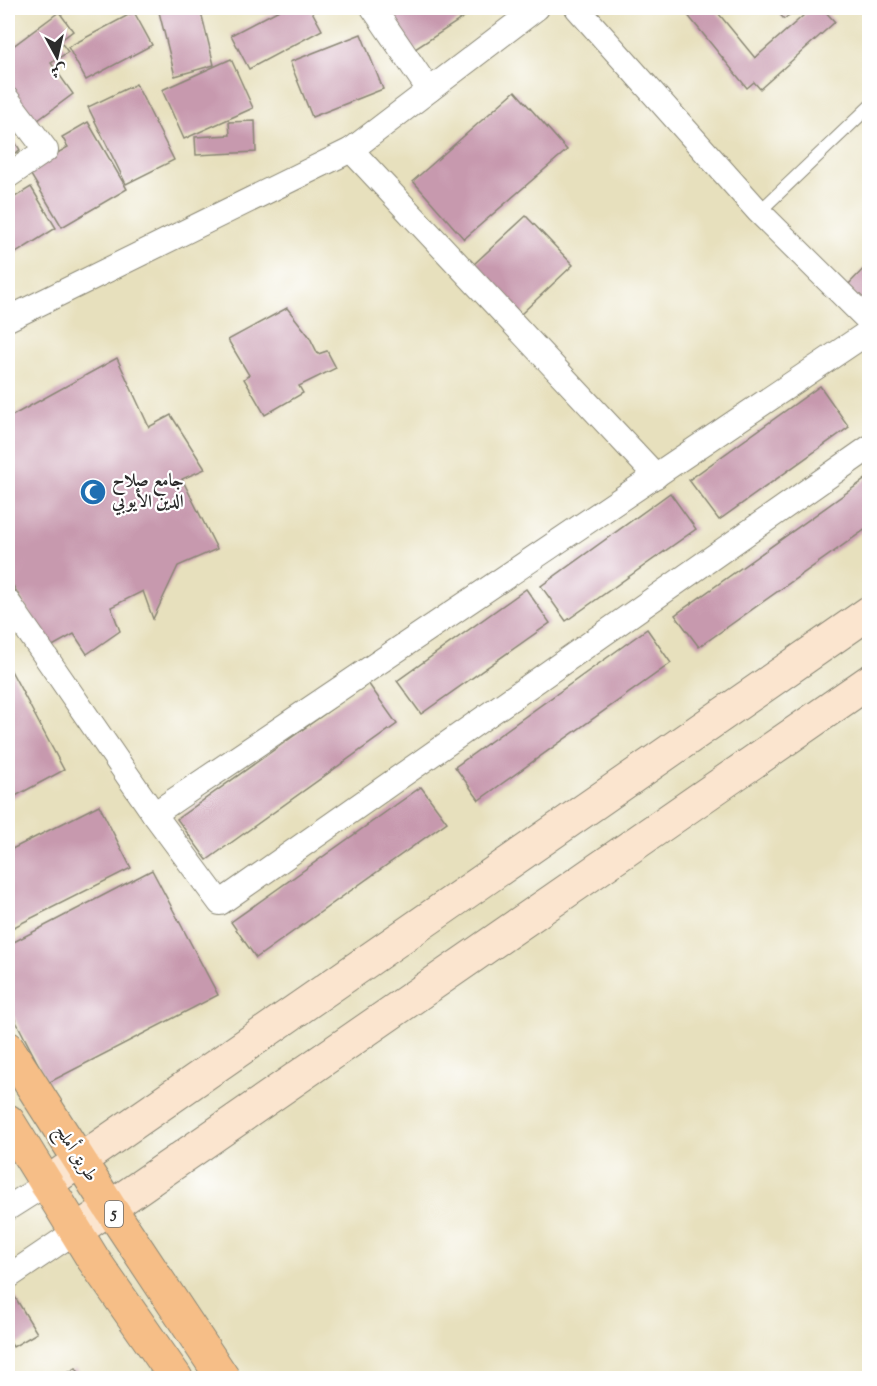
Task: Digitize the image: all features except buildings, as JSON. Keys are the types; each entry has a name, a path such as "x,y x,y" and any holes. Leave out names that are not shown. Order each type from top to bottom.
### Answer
{"highway":[{"name":"طريق أملج","path":"8,1048 110,1208 223,1378"},
{"path":"8,1121 76,1231 176,1378"}],"street":[{"path":"373,8 429,90"},
{"path":"8,318 351,150 537,8"},
{"path":"577,8 759,212 870,322"},
{"path":"8,100 46,150 8,176"},
{"path":"351,150 656,476"},
{"path":"154,814 870,331"},
{"path":"8,602 154,814 220,903 870,447"},
{"path":"8,1208 46,1184 870,612"},
{"path":"8,1277 870,681"}],"lane":[{"path":"759,212 870,106"}],"place":[{"name":"جامع صلاح الدين الأيوبي","path":"93,492"}]}
